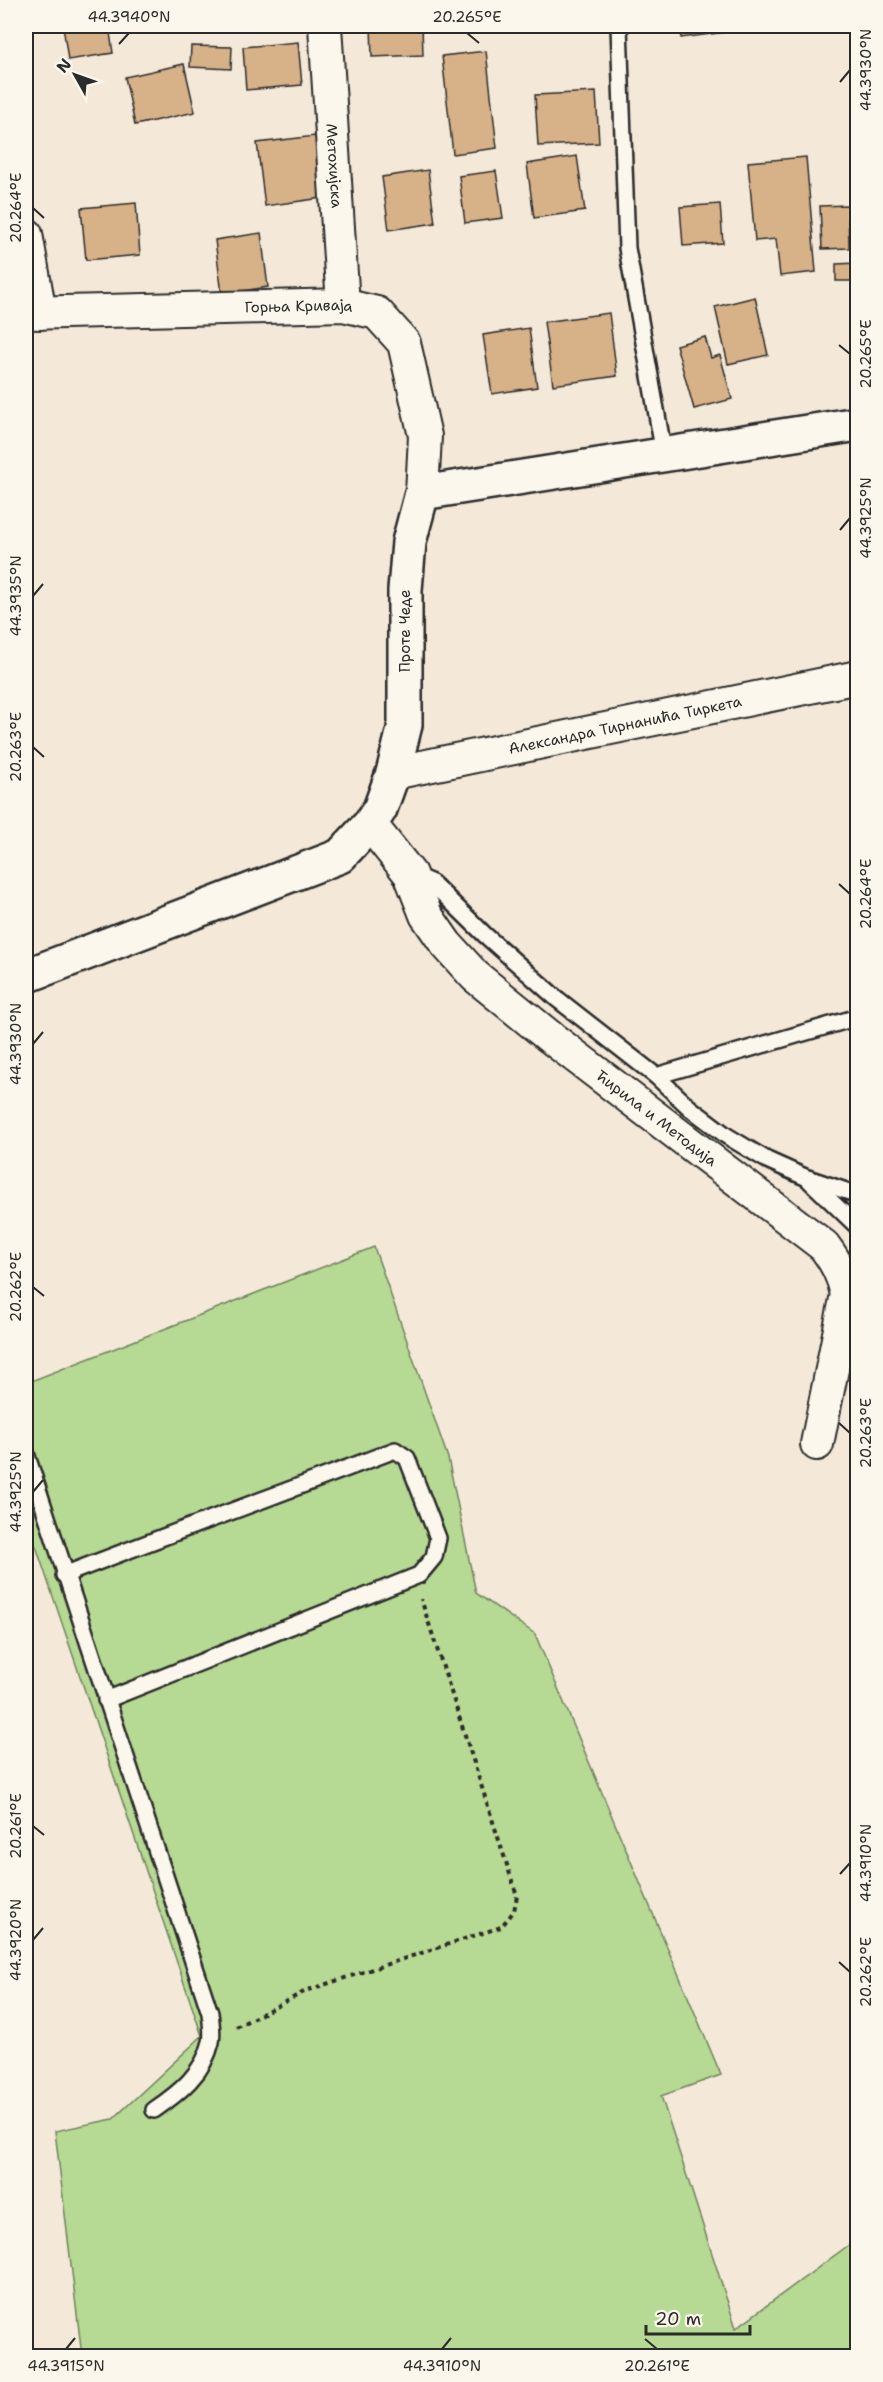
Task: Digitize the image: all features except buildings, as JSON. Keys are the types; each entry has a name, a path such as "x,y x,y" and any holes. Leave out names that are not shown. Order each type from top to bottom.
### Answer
{"street":[{"name":"Метохијска","path":"325,26 343,304"},
{"path":"26,234 33,313"},
{"name":"Горња Криваја","path":"33,313 343,304 377,313 405,343 425,436 422,493"},
{"path":"422,493 858,424"},
{"name":"Проте Чеде","path":"26,976 340,856 370,824 380,809 393,773 405,725 405,590 409,542 422,493"},
{"name":"Александра Тирнанића Тиркета","path":"393,773 858,677"},
{"name":"Ћирила и Методија","path":"370,824 410,874 426,915 446,944 475,976 550,1037 824,1246 835,1260 843,1277 847,1294 817,1444"}],"lane":[{"path":"619,26 627,248 664,454"},
{"path":"410,874 432,883 485,936 556,999 656,1076 690,1108 727,1136 767,1160 805,1177 858,1195"},
{"path":"656,1076 858,1017"},
{"path":"805,1177 858,1227"},
{"path":"64,1575 395,1450 407,1458 438,1538 434,1557 429,1565 413,1576 106,1700"},
{"path":"26,1453 64,1575 210,2013 212,2040 202,2065 180,2092 154,2110"}],"path":[{"path":"212,2040 308,1990 501,1927 513,1911 517,1896 413,1576"}],"green space":[{"path":"374,1247 448,1458 476,1593 535,1634 721,2075 661,2096 736,2328 857,2239 857,2356 82,2356 55,2131 113,2119 202,2036 26,1517 26,1383"}]}
